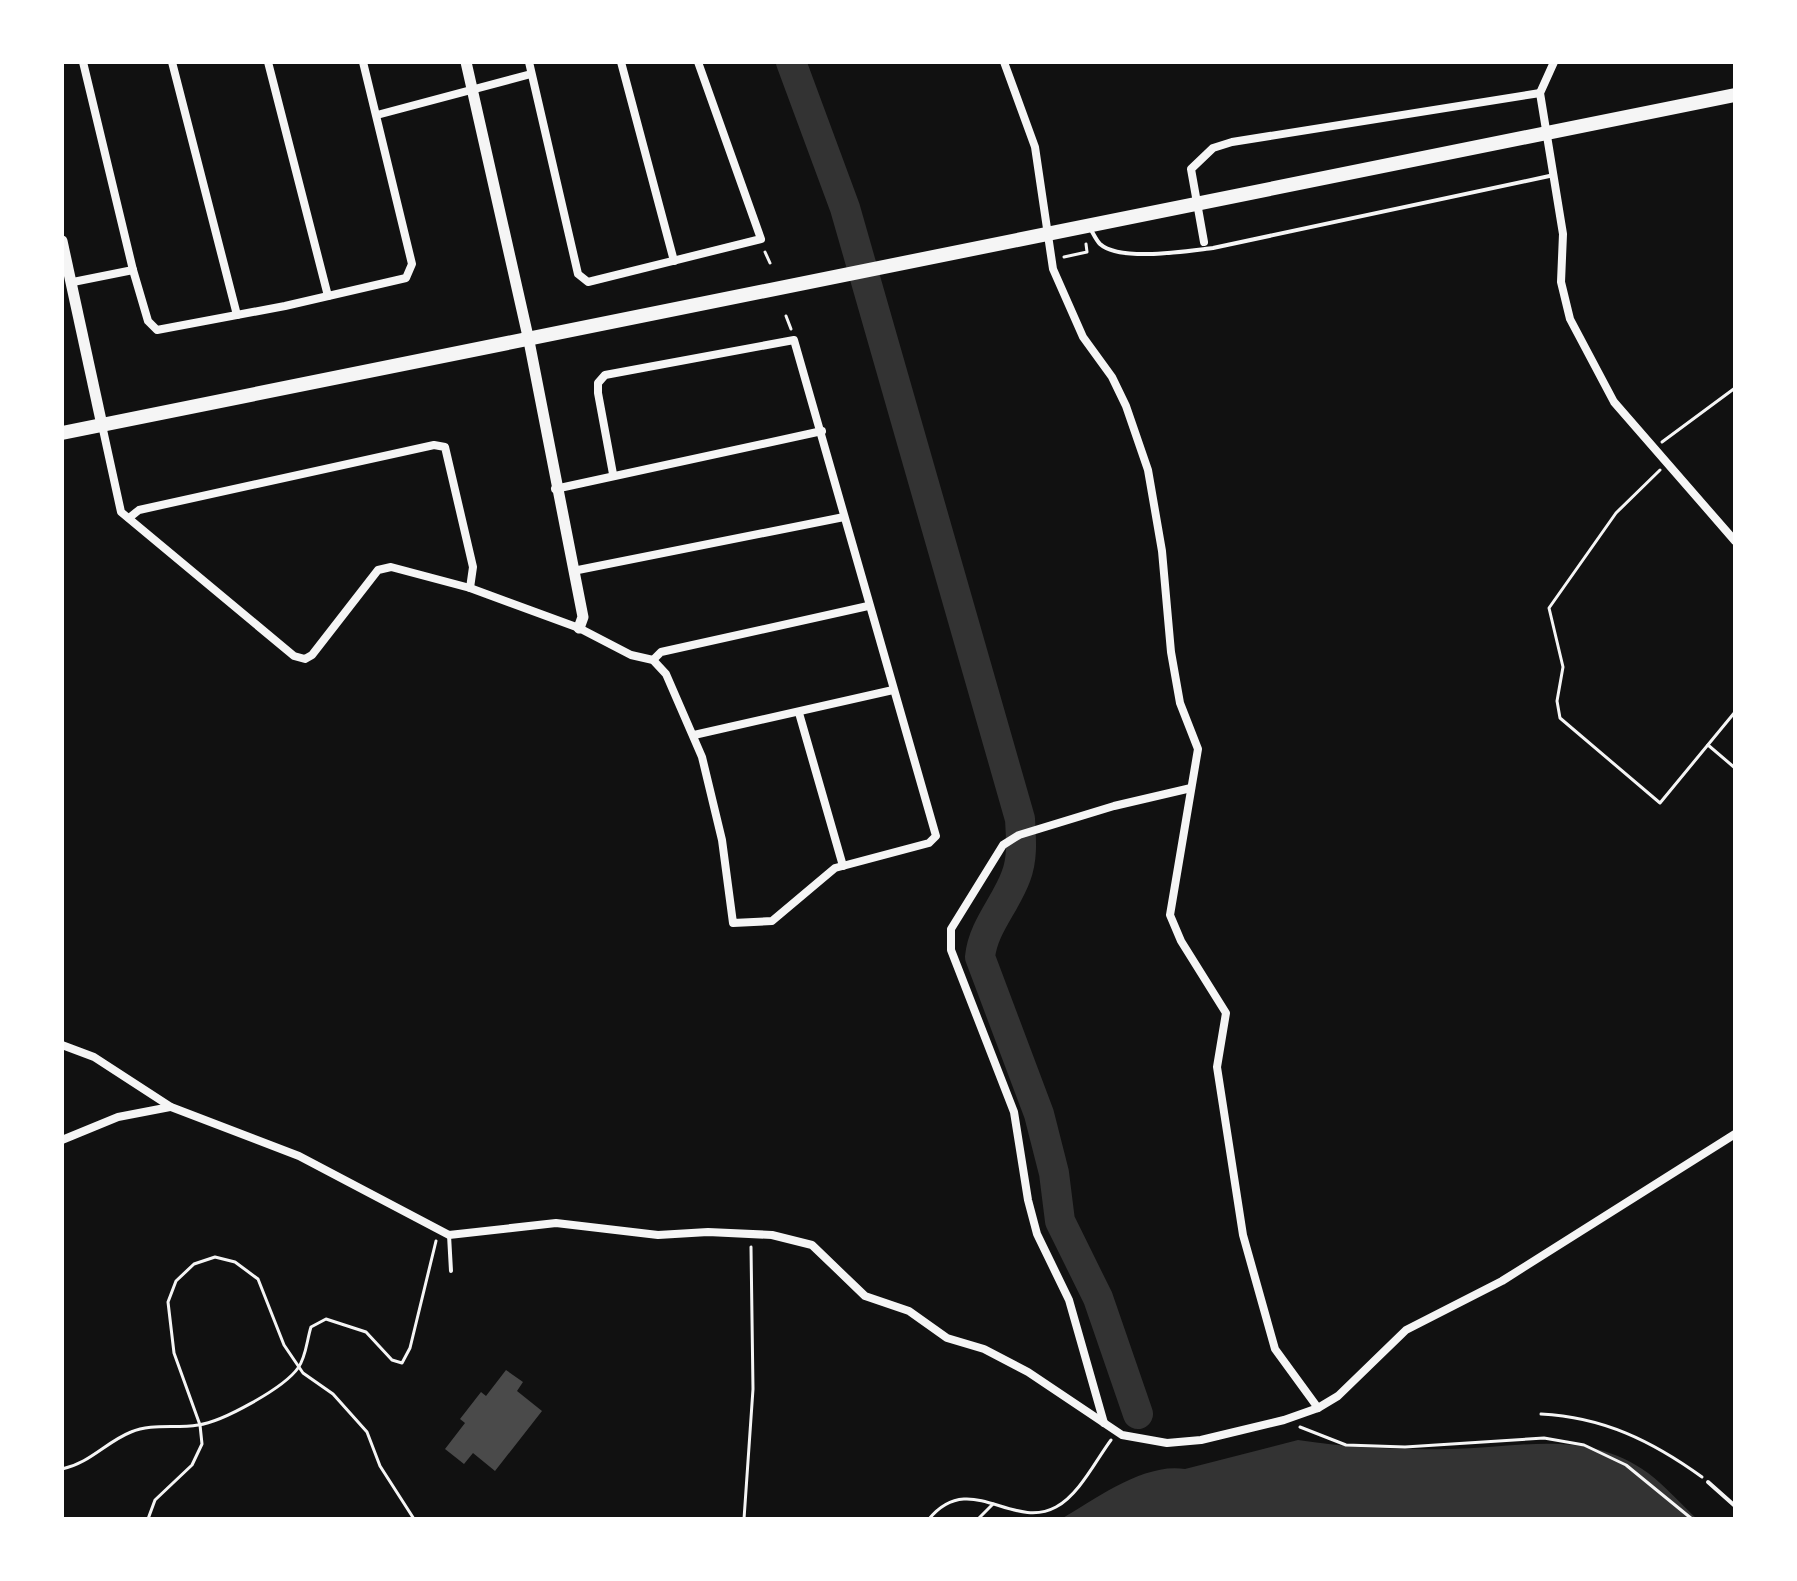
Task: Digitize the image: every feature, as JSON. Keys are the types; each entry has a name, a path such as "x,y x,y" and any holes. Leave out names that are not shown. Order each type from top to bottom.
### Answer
{"main road":[{"path":"62,433 1735,95"}],"street":[{"path":"83,62 133,270 148,321 157,330 406,278 412,264 363,62"},
{"path":"172,62 237,315"},
{"path":"268,62 328,296"},
{"path":"466,62 529,341 555,489 583,617 579,628"},
{"path":"529,62 578,274 588,282 761,239 698,62"},
{"path":"621,62 674,261"},
{"path":"1004,62 1035,147 1052,260 1068,308 1126,406 1148,470 1162,551 1171,652 1180,703 1198,749 1170,915 1181,941 1226,1013 1217,1067 1243,1235 1275,1349 1318,1408"},
{"path":"1554,62 1540,96 1563,234 1561,282 1570,319 1614,402 1669,461 1735,541"},
{"path":"377,115 474,92 531,74"},
{"path":"1204,242 1191,169 1193,163 1213,148 1232,142 1540,96"},
{"path":"62,241 73,282 116,503 129,518 294,656 305,659 378,570 402,569 470,588 579,628 631,655 653,660 666,674 694,735 722,840 733,923 772,921 835,868 929,843 936,836 794,340 614,371 598,383 613,474"},
{"path":"73,282 133,270"},
{"path":"555,489 822,431"},
{"path":"129,518 139,510 434,445 445,447 473,567 470,588"},
{"path":"573,571 844,517"},
{"path":"653,660 661,652 868,606"},
{"path":"694,735 893,690"},
{"path":"799,713 843,866"},
{"path":"1104,1423 1069,1300 1037,1234 1028,1200 1014,1112 951,950 951,929 1003,845 1019,835 1114,806 1191,788"},
{"path":"62,1045 94,1057 171,1107 314,1163 449,1235 556,1223 658,1235 772,1235 812,1245 865,1296 909,1311 947,1338 984,1349 1028,1372 1116,1431 1167,1443 1201,1440 1284,1420 1318,1408 1338,1396 1406,1330 1528,1266 1735,1134"},
{"path":"62,1140 118,1117 171,1107"}],"lane":[{"path":"1089,226 1099,244 1112,251 1164,254 1213,248 1554,171"},
{"path":"1204,242 1213,248"},
{"path":"449,1235 451,1271"},
{"path":"1708,1482 1735,1506"}],"path":[{"path":"1052,260 1087,252 1085,242"},
{"path":"1656,447 1735,388"},
{"path":"1669,461 1616,513 1549,608 1563,667 1557,701 1560,718 1660,803 1735,712"},
{"path":"1708,745 1735,768"},
{"path":"62,1469 80,1465 132,1431 160,1426 200,1425 278,1387 299,1367 311,1327 326,1319 366,1332 392,1360 402,1363 410,1348 438,1230"},
{"path":"744,1519 753,1389 751,1234"},
{"path":"148,1519 155,1500 192,1465 202,1444 200,1425 174,1353 168,1302 176,1281 194,1264 215,1257 235,1262 258,1279 284,1345 314,1384 333,1394 367,1432 380,1466 414,1519"},
{"path":"1541,1414 1569,1415 1616,1428 1653,1443 1708,1482"},
{"path":"1284,1420 1346,1445 1405,1447 1544,1438 1584,1445 1626,1465 1692,1519"},
{"path":"929,1519 955,1500 978,1499 1032,1512 1056,1508 1076,1489 1116,1431"},
{"path":"978,1519 993,1504"}],"shaded area":[{"path":"1298,1440 1393,1449 1576,1445 1625,1459 1648,1473 1697,1519 1061,1519 1137,1476 1170,1468 1185,1469"}],"building":[{"path":"506,1370 523,1382 517,1391 542,1411 495,1471 473,1453 464,1464 445,1449 465,1423 460,1419 481,1392 486,1396"}],"waterway":[{"path":"791,62 845,208 1020,819 1018,869 985,936 980,957 1039,1114 1054,1173 1060,1221 1098,1298 1138,1414"}]}
